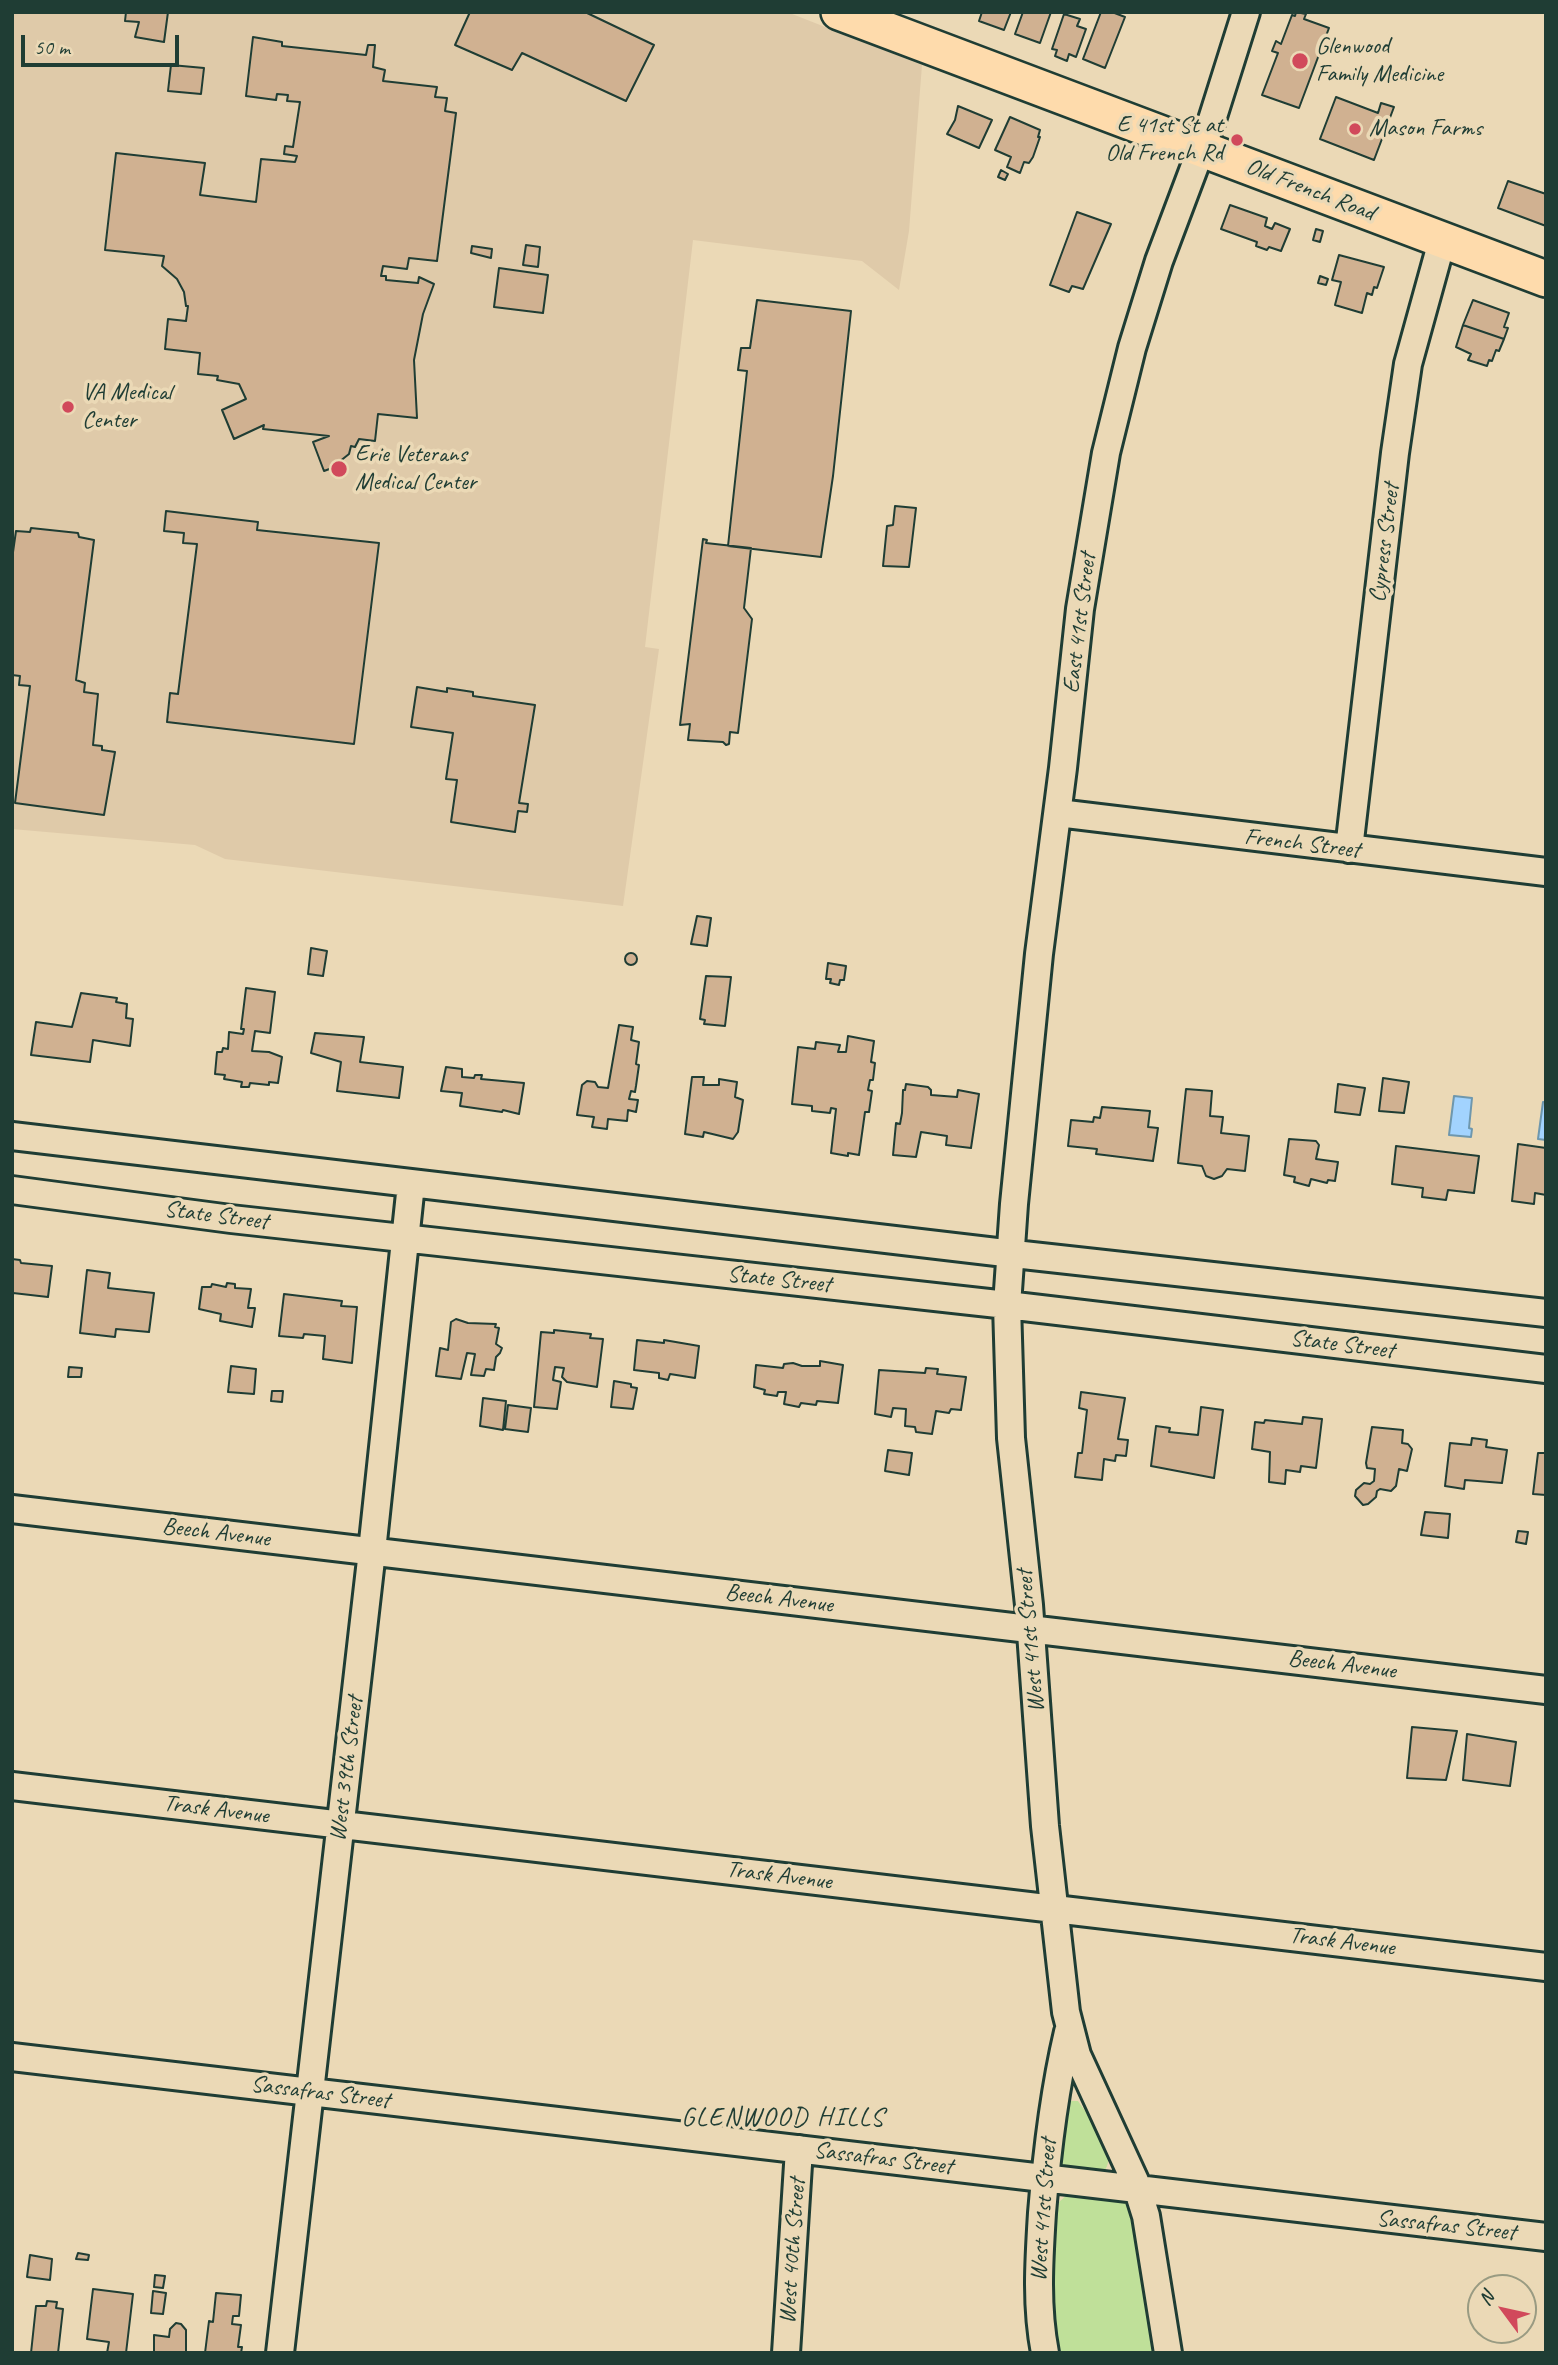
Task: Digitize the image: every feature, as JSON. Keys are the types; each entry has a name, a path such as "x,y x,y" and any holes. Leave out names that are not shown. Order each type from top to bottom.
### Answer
{"main road":[{"name":"Old French Road","path":"839,12 1546,279"}],"street":[{"name":"East 41st Street","path":"1010,1254 1039,954 1058,813 1080,609 1106,453 1132,348 1159,261 1201,150 1246,12"},
{"name":"Cypress Street","path":"1349,849 1408,364 1442,241"},
{"name":"French Street","path":"1058,813 1546,872"},
{"path":"12,1136 1010,1254 1546,1313"},
{"name":"West 39th Street","path":"280,2353 372,1552 411,1184"},
{"name":"State Street","path":"12,1189 231,1219 1546,1369"},
{"name":"West 41st Street","path":"1010,1254 1007,1306 1011,1437 1066,2012 1077,2056 1138,2189 1149,2225 1163,2334 1168,2353"},
{"name":"Beech Avenue","path":"12,1509 1546,1690"},
{"name":"Trask Avenue","path":"12,1786 1546,1966"},
{"name":"West 41st Street","path":"1045,2353 1038,2300 1044,2178 1052,2109 1069,2027"},
{"name":"Sassafras Street","path":"12,2057 1546,2237"},
{"name":"West 40th Street","path":"786,2353 799,2149"}],"shaded area":[{"name":"Erie Veterans Medical Center","path":"12,12 787,12 922,65 909,231 899,290 862,261 693,240 645,647 659,649 623,906 225,859 195,845 12,829"}],"green space":[{"path":"1070,2101 1078,2101 1101,2134 1108,2153 1105,2170 1057,2166"},
{"path":"1068,2194 1126,2200 1130,2204 1153,2353 1058,2353 1050,2319 1053,2247 1059,2202"}],"water":[{"path":"1454,1096 1472,1098 1469,1128 1472,1129 1471,1137 1449,1135"},
{"path":"1543,1102 1546,1102 1546,1140 1538,1139"}],"building":[{"path":"126,12 168,12 164,42 135,37 139,22 125,21"},
{"path":"470,12 585,12 654,45 626,101 522,53 512,70 455,45"},
{"path":"982,12 1011,12 1004,30 979,21"},
{"path":"1023,12 1051,12 1040,43 1015,34"},
{"path":"1101,12 1112,12 1125,17 1105,68 1083,59"},
{"path":"1296,12 1306,14 1304,19 1329,28 1299,108 1262,95 1278,53 1272,51 1276,41 1281,44 1292,15 1295,16"},
{"path":"1064,14 1080,19 1077,26 1086,29 1076,57 1069,54 1067,61 1055,56 1057,50 1052,49"},
{"path":"253,37 282,42 282,46 366,55 368,45 375,45 373,67 385,70 383,81 437,87 435,97 447,98 445,111 456,113 437,261 409,258 407,269 383,266 381,276 386,276 386,280 418,283 419,277 434,284 423,314 414,360 417,418 378,414 375,441 359,439 355,447 351,446 349,454 339,462 340,465 324,471 313,442 329,436 263,429 264,425 234,439 222,410 246,399 239,384 217,380 218,376 198,374 200,353 165,349 168,319 186,321 188,306 177,279 162,266 164,256 105,250 116,153 205,163 200,195 256,202 261,159 295,162 297,156 284,154 285,146 293,147 300,102 287,101 288,95 277,94 276,100 246,96"},
{"path":"171,65 204,68 201,94 168,91"},
{"path":"1336,97 1378,113 1381,103 1394,107 1374,160 1320,139"},
{"path":"958,106 992,120 979,148 947,134 955,120"},
{"path":"1010,117 1040,130 1033,157 1029,163 1024,162 1020,173 1007,167 1011,157 995,150"},
{"path":"1001,170 1008,174 1005,180 998,177"},
{"path":"1508,181 1546,194 1546,226 1498,208"},
{"path":"1230,205 1267,218 1265,226 1272,229 1275,223 1290,229 1281,251 1256,246 1257,242 1221,229"},
{"path":"1077,212 1111,224 1083,289 1072,286 1069,292 1050,285"},
{"path":"1316,229 1323,231 1320,242 1313,240"},
{"path":"526,245 540,247 538,267 523,265"},
{"path":"472,246 492,249 491,258 471,253"},
{"path":"1339,255 1384,267 1377,288 1374,287 1372,295 1367,293 1362,313 1335,305 1341,282 1332,280"},
{"path":"499,268 548,275 543,313 494,307"},
{"path":"1320,276 1328,279 1326,285 1318,283"},
{"path":"757,300 851,311 833,476 821,557 728,546 747,371 738,370 741,348 750,348"},
{"path":"1473,300 1509,313 1504,327 1508,328 1504,339 1463,325"},
{"path":"1463,325 1504,339 1499,351 1496,350 1487,366 1468,360 1471,354 1456,347"},
{"path":"66,401 71,402 69,412 64,412"},
{"path":"895,506 916,508 909,567 883,566 887,526 893,525"},
{"path":"166,511 258,522 257,530 379,543 354,744 167,722 170,693 178,694 197,544 183,543 184,533 164,531"},
{"path":"31,528 78,533 79,537 94,540 76,680 85,683 84,692 98,694 93,745 115,752 104,815 15,803 30,686 19,685 20,676 12,675 12,559 16,531 30,532"},
{"path":"703,539 707,540 706,543 751,548 744,608 752,619 738,733 730,732 729,744 726,745 723,742 688,740 690,724 680,725"},
{"path":"417,687 447,692 447,688 473,692 473,696 535,705 519,803 528,804 527,812 518,811 515,832 451,822 457,780 446,779 453,733 411,727"},
{"path":"697,916 711,918 707,946 691,944"},
{"path":"311,948 327,951 323,976 308,974"},
{"path":"631,953 637,959 631,965 625,959"},
{"path":"828,963 846,966 844,980 840,980 839,985 826,979"},
{"path":"706,976 731,977 725,1026 704,1024 705,1020 700,1019"},
{"path":"246,988 275,992 270,1033 255,1031 252,1051 269,1052 282,1057 278,1083 250,1083 249,1087 241,1087 242,1082 224,1079 225,1075 215,1074 217,1052 222,1052 223,1048 228,1049 229,1032 243,1034 244,1029 241,1029"},
{"path":"81,993 117,998 116,1002 127,1004 126,1018 133,1019 130,1046 93,1040 90,1062 31,1055 36,1022 72,1027"},
{"path":"619,1025 633,1027 631,1040 639,1042 635,1092 631,1091 629,1099 638,1100 636,1112 628,1110 627,1121 608,1119 607,1129 592,1127 594,1117 577,1115 582,1085 587,1081 595,1082 598,1087 608,1088"},
{"path":"315,1033 364,1037 360,1062 403,1067 399,1098 337,1091 341,1062 311,1053"},
{"path":"848,1036 874,1041 871,1062 875,1063 873,1080 870,1080 868,1090 872,1091 869,1112 865,1112 859,1155 848,1153 848,1156 831,1153 836,1109 831,1108 830,1113 812,1111 812,1106 792,1104 798,1047 815,1049 816,1042 840,1045 838,1052 846,1052"},
{"path":"446,1067 462,1069 462,1077 474,1078 475,1075 482,1075 481,1079 524,1083 519,1114 460,1106 462,1093 441,1091"},
{"path":"692,1077 704,1077 703,1085 719,1085 719,1079 737,1082 735,1097 743,1100 738,1132 733,1139 704,1132 703,1137 685,1134"},
{"path":"1383,1078 1409,1082 1404,1113 1379,1111"},
{"path":"906,1084 928,1087 931,1095 957,1097 958,1090 979,1094 971,1148 946,1145 947,1136 921,1132 916,1157 893,1155 896,1123 900,1124"},
{"path":"1338,1084 1365,1088 1360,1115 1335,1112"},
{"path":"1186,1089 1212,1091 1210,1116 1223,1117 1221,1133 1249,1136 1245,1171 1227,1169 1222,1176 1214,1179 1206,1176 1202,1166 1178,1163"},
{"path":"1102,1107 1150,1111 1148,1127 1158,1128 1153,1161 1096,1154 1097,1149 1068,1146 1071,1120 1093,1122 1094,1117 1100,1118"},
{"path":"1289,1139 1316,1141 1319,1145 1316,1159 1338,1162 1335,1181 1328,1180 1327,1183 1311,1179 1309,1186 1294,1182 1295,1177 1284,1175"},
{"path":"1518,1144 1546,1148 1546,1195 1535,1193 1534,1204 1512,1201"},
{"path":"1396,1146 1479,1156 1474,1193 1448,1190 1446,1200 1422,1197 1423,1188 1392,1184"},
{"path":"12,1259 20,1260 21,1263 52,1266 48,1297 13,1293 12,1296"},
{"path":"87,1270 110,1273 108,1288 154,1293 149,1332 116,1329 115,1337 80,1333"},
{"path":"227,1283 235,1284 235,1288 251,1289 248,1308 255,1308 252,1327 220,1321 221,1314 199,1309 202,1287 211,1287 212,1284 226,1287"},
{"path":"284,1294 342,1301 341,1306 357,1307 352,1363 323,1359 325,1336 279,1336"},
{"path":"456,1319 468,1323 496,1324 495,1327 499,1328 496,1344 502,1348 496,1357 494,1370 486,1369 484,1376 471,1375 475,1354 467,1353 461,1379 436,1376 440,1348 448,1350 451,1322"},
{"path":"554,1330 591,1334 590,1338 603,1339 597,1387 567,1382 562,1377 564,1368 555,1367 553,1380 561,1382 557,1409 534,1407 541,1332 554,1333"},
{"path":"637,1340 664,1343 664,1340 699,1346 695,1378 670,1374 668,1380 659,1378 659,1373 634,1370"},
{"path":"820,1361 843,1365 838,1403 817,1401 816,1405 801,1403 799,1407 784,1404 786,1392 778,1392 777,1396 764,1394 765,1390 754,1387 756,1365 783,1368 784,1364 793,1363 820,1366"},
{"path":"231,1366 256,1369 254,1394 228,1392"},
{"path":"69,1367 82,1368 81,1377 68,1377"},
{"path":"926,1368 938,1369 937,1374 966,1377 961,1410 951,1409 949,1413 936,1411 932,1434 916,1432 915,1427 905,1426 906,1409 893,1408 891,1417 875,1414 879,1370 925,1373"},
{"path":"614,1381 637,1388 633,1409 611,1407"},
{"path":"272,1391 283,1391 282,1402 271,1401"},
{"path":"1081,1392 1125,1398 1118,1439 1128,1440 1126,1456 1116,1455 1115,1461 1104,1459 1102,1480 1075,1477 1078,1453 1082,1453 1087,1410 1079,1408"},
{"path":"483,1398 506,1401 503,1430 480,1426"},
{"path":"508,1405 531,1408 528,1432 505,1429"},
{"path":"1201,1407 1223,1410 1214,1478 1151,1466 1156,1426 1170,1428 1169,1432 1198,1435"},
{"path":"1303,1417 1322,1419 1316,1468 1301,1466 1300,1472 1286,1470 1285,1484 1269,1482 1270,1452 1252,1449 1255,1422 1264,1423 1265,1420 1302,1424"},
{"path":"1372,1427 1403,1430 1402,1443 1408,1444 1412,1449 1407,1471 1399,1469 1396,1486 1391,1491 1380,1489 1376,1497 1363,1505 1355,1496 1356,1490 1364,1483 1370,1484 1374,1481 1375,1469 1367,1468 1366,1463"},
{"path":"1472,1438 1487,1440 1486,1447 1507,1450 1502,1483 1465,1480 1464,1489 1445,1486 1450,1443 1471,1445"},
{"path":"888,1450 912,1453 909,1475 885,1471"},
{"path":"1538,1453 1546,1453 1546,1495 1533,1494"},
{"path":"1425,1512 1450,1514 1448,1538 1421,1535"},
{"path":"1518,1531 1528,1532 1526,1544 1516,1542"},
{"path":"1412,1727 1457,1731 1446,1780 1407,1778"},
{"path":"1467,1734 1516,1742 1510,1786 1463,1780"},
{"path":"78,2253 89,2255 88,2260 76,2259"},
{"path":"30,2255 52,2259 50,2280 27,2277"},
{"path":"155,2275 165,2276 163,2288 154,2287"},
{"path":"93,2289 133,2294 126,2353 107,2353 109,2342 87,2339"},
{"path":"153,2291 166,2293 163,2314 151,2313"},
{"path":"216,2293 241,2295 239,2316 233,2316 232,2324 241,2325 238,2347 242,2347 241,2353 205,2353 209,2321 213,2322"},
{"path":"47,2301 57,2302 56,2308 63,2309 58,2353 31,2353 36,2306 46,2306"},
{"path":"176,2323 186,2330 186,2353 154,2353 154,2335 169,2337 170,2329"}],"place":[{"name":"Glenwood Family Medicine","path":"1300,61"},
{"name":"Mason Farms","path":"1355,129"},
{"name":"E 41st St at Old French Rd","path":"1237,140"},
{"name":"VA Medical Center","path":"68,407"},
{"name":"Erie Veterans Medical Center","path":"339,469"}],"district":[{"name":"GLENWOOD HILLS","path":"783,2118"}]}
